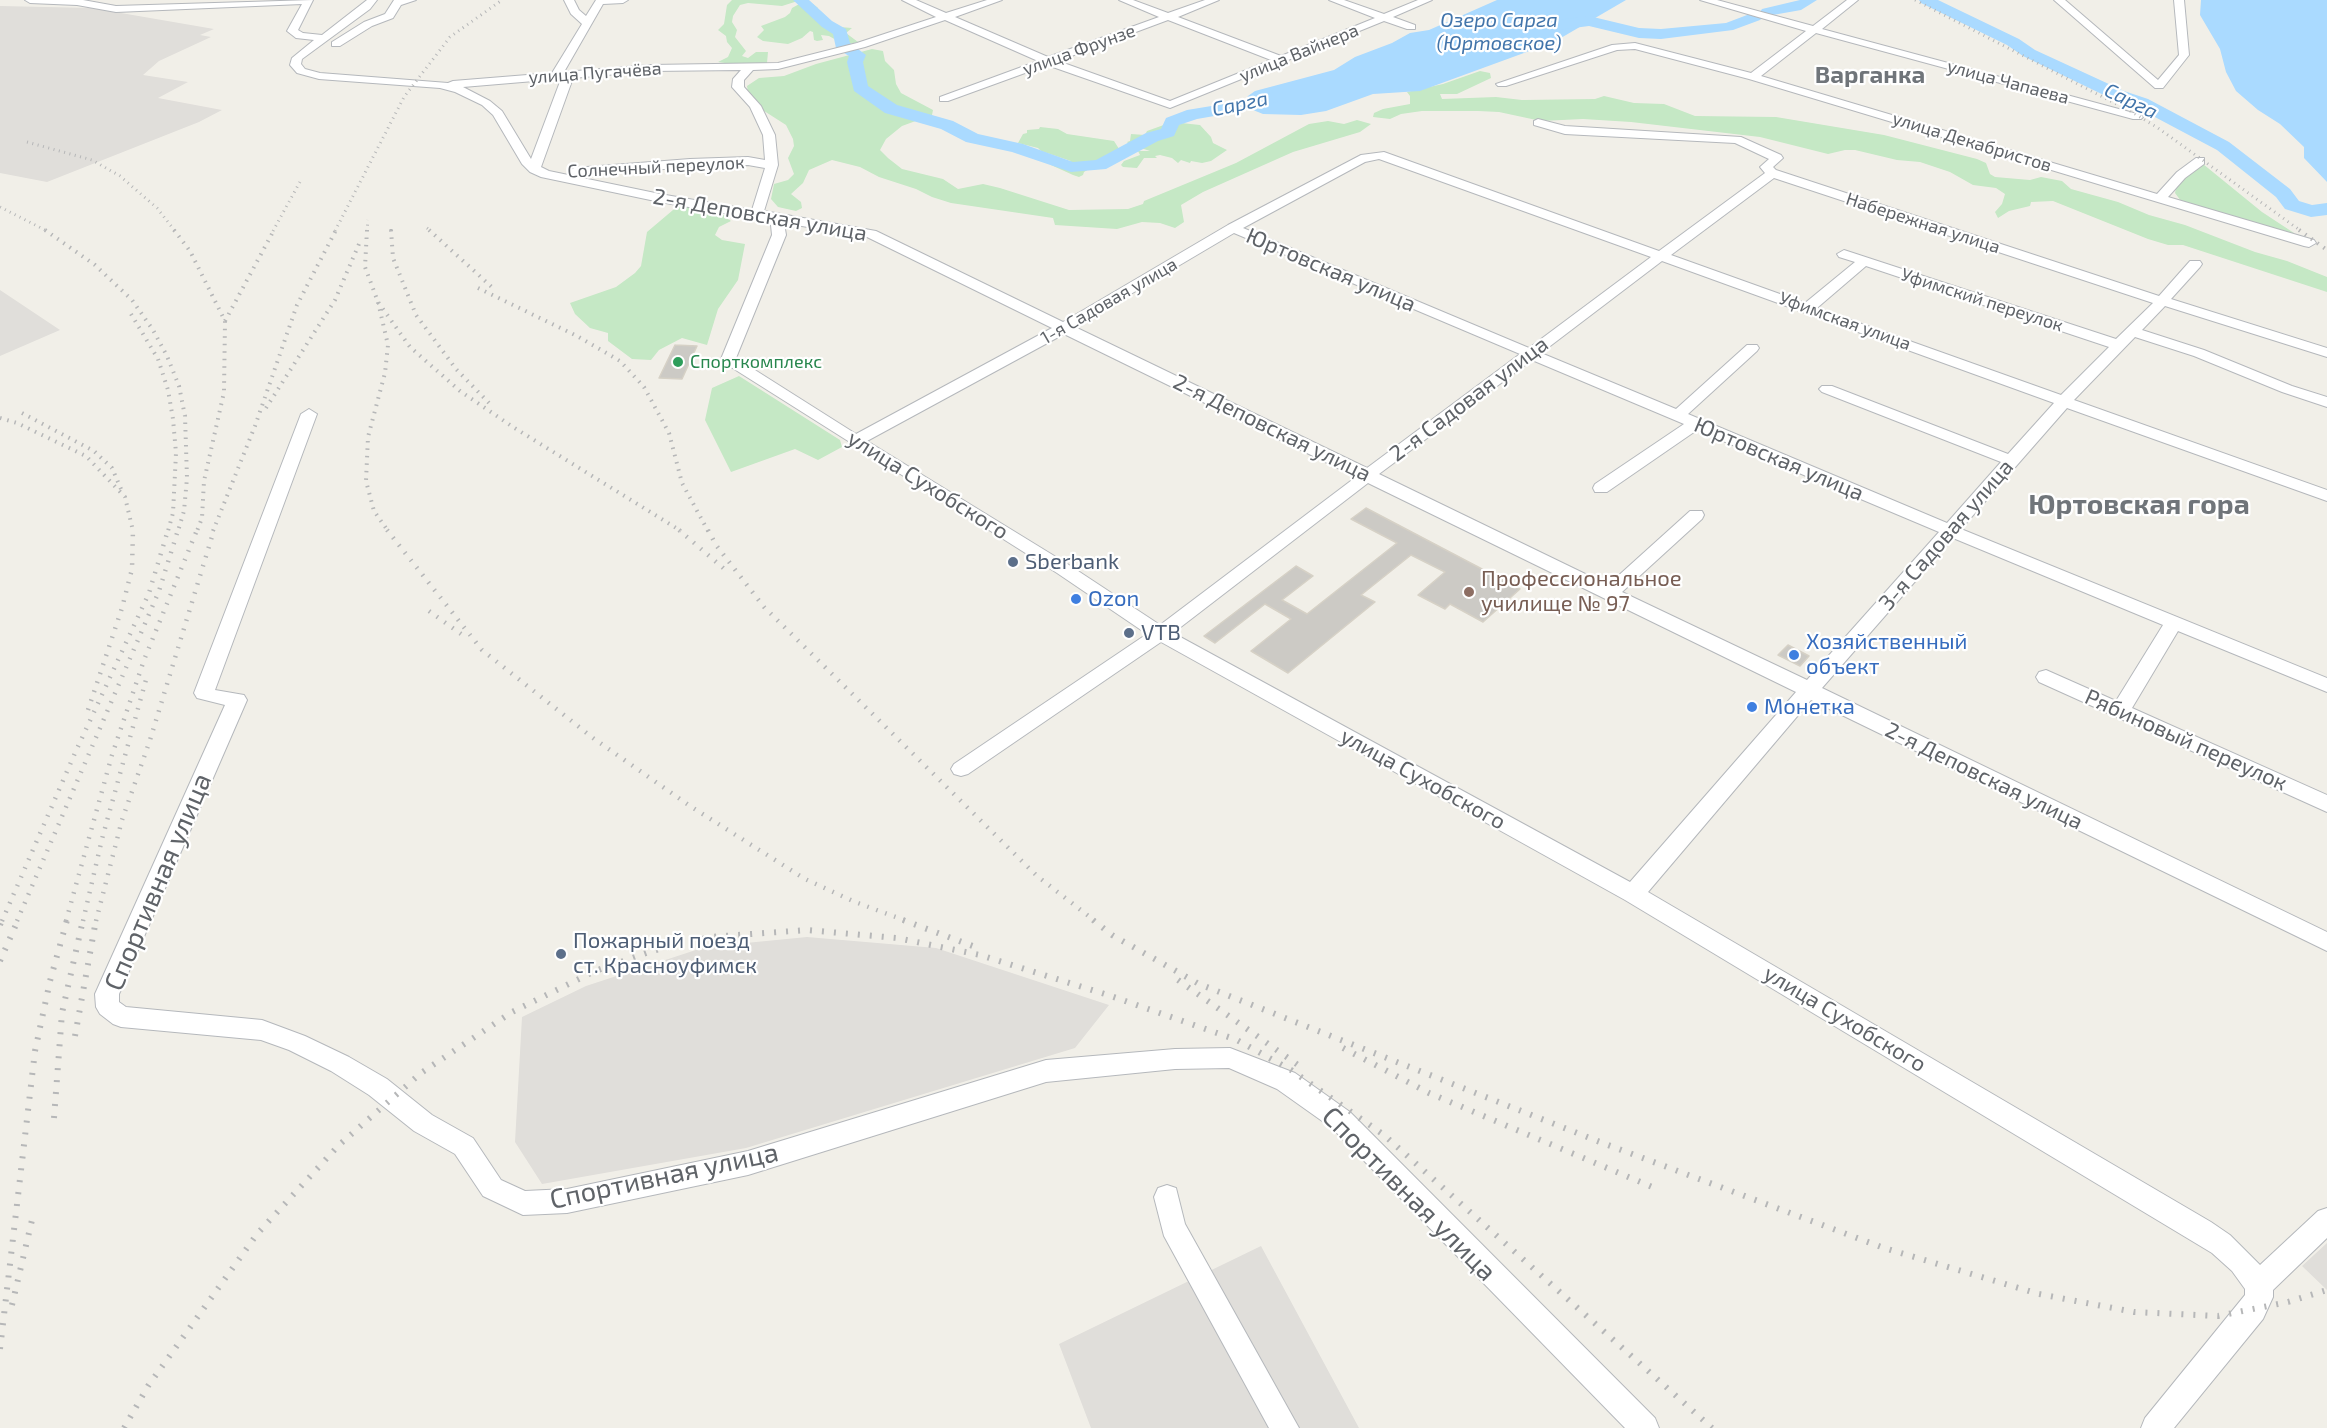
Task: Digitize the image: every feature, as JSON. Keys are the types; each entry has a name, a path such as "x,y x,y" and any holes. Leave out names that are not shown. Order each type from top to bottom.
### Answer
{"street":[{"path":"30,0 77,2 116,9 309,1 292,32 300,36 324,38"},
{"path":"298,69 381,18 389,16 398,2 411,0"},
{"path":"569,0 575,12 587,23"},
{"path":"381,18 384,8 371,2 297,58 295,66 319,76 440,85 473,95 498,113 526,161 537,171 562,75 587,23 600,1 624,0"},
{"path":"908,0 1047,61"},
{"name":"улица Пугачёва","path":"440,85 662,68 778,66 861,45 997,0"},
{"path":"1124,0 1282,60"},
{"name":"улица Фрунзе","path":"944,99 1214,0"},
{"path":"1334,0 1412,27"},
{"name":"улица Вайнера","path":"1047,61 1170,105 1427,0"},
{"name":"улица Чапаева","path":"1705,0 2137,117"},
{"path":"1753,77 1853,0"},
{"path":"2059,0 2159,86 2184,55 2179,0"},
{"name":"улица Декабристов","path":"1502,84 1616,47 1635,46 1753,77 2309,243"},
{"path":"749,68 739,79 738,87 755,106 769,135 771,165 757,213"},
{"path":"1538,123 1565,130 1737,140 1777,158 1767,167 1772,173"},
{"name":"Уфимская улица","path":"1361,159 1380,155 2327,496"},
{"name":"1-я Садовая улица","path":"856,441 1065,327 1233,228 1361,159"},
{"name":"Солнечный переулок","path":"537,171 588,172 690,163 747,161 771,165"},
{"path":"2160,198 2181,175 2200,161"},
{"name":"2-я Деповская улица","path":"537,171 660,198 871,234 2327,942"},
{"name":"2-я Садовая улица","path":"961,769 1160,634 1368,475 1772,173"},
{"name":"Набережная улица","path":"1772,173 2327,353"},
{"name":"улица Сухобского","path":"757,213 777,223 779,235 728,358 856,441 1063,569 1160,634 1633,894 2202,1231 2241,1262 2259,1285"},
{"name":"Юртовская улица","path":"1233,228 1951,531 2327,685"},
{"name":"Уфимский переулок","path":"1844,254 2119,345"},
{"path":"1808,308 1864,261"},
{"name":"3-я Садовая улица","path":"1633,894 1809,690 2065,400 2195,264"},
{"path":"2132,331 2199,353 2287,389 2327,402"},
{"path":"1677,416 1752,348"},
{"path":"1827,389 2012,461"},
{"name":"Спортивная улица","path":"309,414 204,693 237,700 106,994 108,1007 121,1017 262,1030 308,1048 340,1064 378,1088 423,1123 464,1146 492,1188 523,1203 567,1201 748,1163 1046,1071 1175,1059 1230,1058 1286,1080 1341,1120 1495,1279 1645,1428"},
{"path":"1601,488 1695,424"},
{"path":"1610,593 1696,515"},
{"path":"2120,711 2174,622"},
{"name":"Рябиновый переулок","path":"2046,677 2327,804"},
{"path":"1167,1197 1173,1227 1285,1428"},
{"path":"2155,1428 2253,1309 2259,1297 2259,1285 2327,1220"}],"shaded area":[{"path":"0,6 92,8 214,29 200,35 211,37 159,61 143,75 188,82 158,98 222,110 199,122 47,182 0,173"},
{"path":"0,290 60,330 0,356"},
{"path":"807,937 936,948 1109,1005 1075,1048 746,1148 542,1184 515,1142 522,1017 586,986 705,947"},
{"path":"2327,1243 2327,1290 2302,1266"},
{"path":"1261,1246 1359,1428 1091,1428 1059,1344"}],"green space":[{"path":"732,0 801,0 782,6 748,3 740,5 733,16 732,22 737,30 735,37 746,51 742,56 748,58 756,52 768,52 767,63 718,62 728,57 732,48 726,36 718,30 724,24 727,5"},
{"path":"803,2 813,4 818,8 817,15 826,18 828,21 823,23 827,26 852,28 846,33 858,42 845,45 829,36 821,35 823,40 817,41 814,40 813,32 810,31 802,38 788,44 763,41 757,37 764,30 761,26 785,17 792,8"},
{"path":"872,49 883,51 885,61 894,70 896,84 901,93 933,110 932,115 902,126 886,139 880,150 888,158 902,169 943,179 958,189 983,184 1069,210 1128,209 1143,204 1144,201 1236,163 1309,124 1328,121 1344,124 1357,120 1371,124 1360,132 1293,152 1203,192 1181,205 1184,222 1175,228 1160,223 1142,222 1117,229 1055,225 1053,218 951,203 879,177 860,167 832,160 809,170 803,183 791,194 801,202 802,208 796,211 778,207 771,199 774,184 788,180 794,174 788,158 794,146 793,139 786,125 761,109 748,93 747,86 759,78 784,76 816,64"},
{"path":"1480,71 1490,73 1491,78 1457,94 1440,94 1442,99 1496,97 1522,100 1595,99 1604,96 1634,103 1664,104 1695,116 1776,117 1884,135 1977,159 1986,163 1990,174 1995,177 2030,180 2041,177 2062,181 2071,189 2185,225 2327,277 2327,292 2183,245 2168,245 2148,239 2053,201 2031,202 2030,206 2009,211 1998,218 1995,212 2002,204 2005,194 1996,188 1973,185 1950,172 1920,162 1897,160 1855,150 1828,154 1760,137 1631,122 1583,119 1541,121 1499,112 1422,111 1401,114 1390,119 1373,117 1374,113 1383,109 1410,104 1410,96 1407,92 1443,84"},
{"path":"1172,122 1200,125 1211,137 1213,143 1227,150 1211,161 1202,163 1181,160 1178,163 1172,158 1160,155 1155,156 1157,158 1144,158 1137,168 1121,165 1124,161 1140,155 1138,151 1150,151 1129,144 1127,142 1130,141 1131,134 1145,135 1147,131"},
{"path":"1040,127 1058,129 1067,134 1114,141 1121,152 1118,155 1123,158 1113,162 1105,159 1094,162 1089,165 1089,169 1083,175 1079,177 1073,175 1051,165 1055,160 1071,161 1018,143 1027,130"},
{"path":"2203,164 2262,212 2294,233 2292,235 2181,201 2175,193 2176,188 2185,177"},
{"path":"687,202 722,214 731,221 719,227 715,235 722,240 745,244 738,280 718,309 707,345 682,338 659,350 651,360 632,359 608,341 608,333 590,328 575,314 570,303 616,287 635,273 641,266 647,232 673,210"},
{"path":"739,376 840,440 842,447 818,460 795,449 731,472 705,420 712,388"}],"water":[{"name":"Озеро Сарга (Юртовское)","path":"1497,0 1626,0 1554,42 1420,91 1373,94 1326,111 1301,115 1263,114 1243,106 1248,96 1255,91 1334,70 1355,57 1392,43 1410,33 1429,30"},
{"path":"2201,0 2327,0 2327,182 2304,158 2304,147 2280,124 2258,110 2236,91 2226,72 2220,49 2200,15"}],"building":[{"name":"Спорткомплекс","path":"675,345 697,346 682,379 659,378"},
{"name":"Профессиональное училище № 97","path":"1366,508 1520,589 1483,622 1450,604 1445,609 1418,595 1445,572 1411,555 1361,595 1375,602 1288,673 1251,651 1291,619 1265,604 1215,643 1204,636 1296,566 1313,576 1282,600 1307,614 1397,543 1351,519"},
{"name":"Хозяйственный объект","path":"1788,645 1809,656 1800,666 1778,655"}],"waterway":[{"name":"Сарга","path":"800,0 827,24 841,32 842,45 858,55 855,62 860,88 891,109 947,125 972,138 1017,148 1071,167 1100,165 1152,137 1168,132 1172,122 1193,114 1243,106 1279,96"},
{"name":"Сарга","path":"1767,12 1801,6 1810,0"},
{"name":"Сарга","path":"1926,0 2013,42 2029,53 2118,95 2142,103 2223,146 2283,193 2292,205 2311,211 2327,209"},
{"name":"Сарга","path":"1550,26 1589,21 1639,33 1661,34 1728,27 1755,17"}],"railway":[{"path":"335,231 404,97 450,37 502,0"},
{"path":"1915,0 2132,112 2158,128 2301,231"},
{"path":"27,142 92,160 120,176 157,208 175,231"},
{"path":"273,231 301,180"},
{"path":"0,207 47,231"},
{"path":"367,231 368,220"},
{"path":"427,228 431,231"},
{"path":"45,230 95,265 132,300 153,330 167,356 179,386 185,416 187,478 184,511 178,531"},
{"path":"174,230 190,251 225,321"},
{"path":"225,321 274,230"},
{"path":"213,531 255,426 297,305 336,230"},
{"path":"367,230 365,267 378,302"},
{"path":"391,230 393,258 416,315 456,369 492,406"},
{"path":"429,230 494,289"},
{"path":"2299,230 2327,250"},
{"path":"266,408 335,300 359,244"},
{"path":"478,288 577,336 620,361 644,387 669,433 682,483 708,531"},
{"path":"378,302 410,347 460,391 513,427 681,531"},
{"path":"378,302 388,345 385,373 368,437 366,481 374,511 388,531"},
{"path":"131,314 158,359 168,390 173,419 176,453 173,513 168,531"},
{"path":"197,531 202,518 204,481 224,392 225,321"},
{"path":"22,413 94,451 112,468 121,489"},
{"path":"0,418 17,423 86,456 125,497 133,531"},
{"path":"2,921 75,753 149,593 168,530"},
{"path":"17,921 159,591 178,530"},
{"path":"66,921 112,755 144,660 197,530"},
{"path":"96,921 122,820 150,740 214,530"},
{"path":"387,530 482,650 593,738 690,806 805,879 855,902 907,921"},
{"path":"679,530 729,573"},
{"path":"708,530 716,545 764,607 1037,876 1095,921"},
{"path":"88,710 122,608 132,569 133,531"},
{"path":"429,611 461,634"},
{"path":"83,921 102,839 147,676"},
{"path":"0,925 2,920"},
{"path":"0,961 18,920"},
{"path":"0,1349 35,1051 50,981 67,920"},
{"path":"54,1118 62,1013 83,920"},
{"path":"75,1036 96,920"},
{"path":"903,920 978,948"},
{"path":"1093,920 1112,935 1199,984 1600,1142 1884,1248 2039,1294 2134,1312 2218,1316 2288,1302 2327,1290"},
{"path":"124,1428 148,1386 257,1234 339,1145 421,1073 512,1012 595,971 652,951 710,937 807,930 897,938 980,955 1108,995 1237,1040 1291,1070 1384,1135 1712,1428"},
{"path":"1178,980 1305,1070"},
{"path":"1343,1048 1429,1093 1657,1189"},
{"path":"12,1305 32,1220"}],"place":[{"name":"Спорткомплекс","path":"678,362"},
{"name":"Sberbank","path":"1013,562"},
{"name":"Профессиональное училище № 97","path":"1469,592"},
{"name":"Ozon","path":"1076,599"},
{"name":"VTB","path":"1129,633"},
{"name":"Хозяйственный объект","path":"1794,655"},
{"name":"Монетка","path":"1752,707"},
{"name":"Пожарный поезд ст. Красноуфимск","path":"561,954"}],"district":[{"name":"Варганка","path":"1870,75"},
{"name":"Юртовская гора","path":"2139,505"}]}
